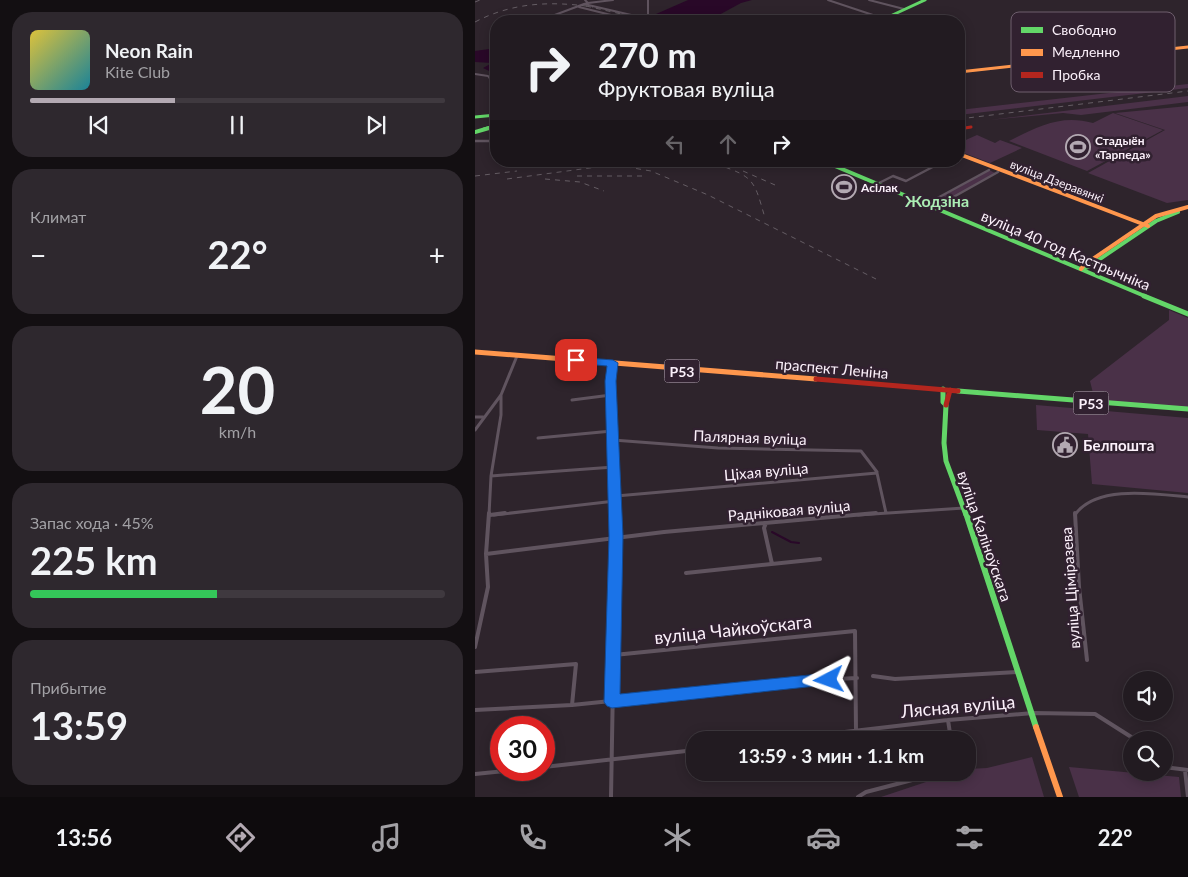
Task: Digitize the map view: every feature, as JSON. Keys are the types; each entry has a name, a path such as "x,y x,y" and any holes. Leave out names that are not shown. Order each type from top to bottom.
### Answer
{"main road":[{"path":"892,15 925,0"},
{"path":"1175,48 1188,47"},
{"path":"965,71 1011,66"},
{"path":"475,115 490,116"},
{"path":"965,128 971,127"},
{"path":"475,132 490,128"},
{"name":"вуліца Дзеравянкі","path":"965,157 1145,226"},
{"name":"вуліца 40 год Кастрычніка","path":"837,167 1188,314"},
{"path":"1081,269 1145,226 1188,208"},
{"name":"праспект Леніна","path":"475,354 1188,410"},
{"name":"вуліца Каліноўскага","path":"946,391 948,403 945,405 945,453 1017,672 1061,797"}],"street":[{"path":"555,15 578,7 588,1 613,0"},
{"path":"648,0 648,15"},
{"path":"827,0 872,15"},
{"path":"869,0 903,9"},
{"path":"584,4 631,15"},
{"path":"578,7 611,15"},
{"path":"476,74 488,76 490,78"},
{"path":"475,141 483,140 490,142"},
{"path":"877,184 893,176 906,181 932,167"},
{"path":"932,200 991,168"},
{"path":"941,204 999,171"},
{"path":"475,430 501,395 517,357"},
{"path":"611,797 616,536 611,395 613,364"},
{"path":"475,647 488,587 486,554 491,476 501,415 501,395"},
{"path":"572,400 611,395"},
{"path":"475,417 483,417"},
{"path":"538,438 612,431"},
{"name":"Палярная вуліца","path":"613,440 709,447 861,452 877,473"},
{"path":"491,476 614,467"},
{"path":"877,473 886,513"},
{"name":"Ціхая вуліца","path":"616,496 877,473"},
{"name":"вуліца Ціміразева","path":"1087,660 1081,618 1075,513 1097,498 1118,492 1188,497"},
{"path":"490,515 615,501"},
{"name":"Радніковая вуліца","path":"486,554 616,536 964,508"},
{"path":"766,523 764,528 772,564"},
{"path":"686,573 820,560"},
{"name":"вуліца Чайкоўскага","path":"615,655 855,631 857,678"},
{"path":"475,672 575,664 572,705"},
{"path":"873,676 895,679 1017,672"},
{"path":"475,710 612,702 816,680 857,678 856,730"},
{"name":"Лясная вуліца","path":"848,731 1033,713 1095,714 1123,732"},
{"path":"947,720 949,731"},
{"path":"555,766 686,751"},
{"path":"1173,768 1186,770 1188,797"},
{"path":"475,774 490,772"},
{"path":"858,797 866,792 908,781"}],"shaded area":[{"path":"688,0 752,0 741,3 719,15 656,14"},
{"path":"490,49 490,63 475,62 475,51"},
{"path":"490,64 490,71 483,68"},
{"path":"1188,84 1188,88 1175,90 1175,85"},
{"path":"1118,92 1154,92 965,114 965,109"},
{"path":"1188,96 1188,102 1081,115 1063,113 989,120"},
{"path":"1188,106 1188,200 1167,203 1088,173 1165,130 1115,113"},
{"name":"Стадыён «Тарпеда»","path":"1113,113 1163,130 1087,171 1009,141 1049,123 1070,120 1093,123"},
{"path":"977,135 995,143 1000,140 1022,148 990,163 965,153 965,140"},
{"path":"989,170 995,173 942,204 933,201"},
{"path":"1169,310 1188,318 1188,408 1095,401 1090,381 1169,320"},
{"path":"1036,405 1188,418 1188,493 1092,484 1088,434 1037,430"},
{"path":"1032,757 1044,797 881,797 929,781 976,781 976,769 987,768"},
{"path":"1069,767 1123,772 1123,781 1173,781 1173,776 1179,777 1181,797 1079,797"}],"waterway":[{"path":"772,532 791,542 799,543"}],"railway":[{"path":"475,2 480,0"},
{"path":"475,22 489,15 518,7 548,4 587,6"},
{"path":"587,6 593,7"},
{"path":"587,6 626,15"},
{"path":"965,118 1188,91"},
{"path":"507,179 597,167 627,167 651,171 708,195 876,279"},
{"path":"724,167 739,173 751,182 758,195 765,218"},
{"path":"475,176 517,171"},
{"path":"743,171 775,185"},
{"path":"577,176 642,176"},
{"path":"545,179 580,182 604,191"}],"traffic: fast":[{"path":"892,15 925,0"},
{"path":"475,117 490,116"},
{"path":"475,132 490,128"},
{"path":"837,167 1188,314"},
{"path":"1081,269 1088,267 1156,221 1178,212"},
{"path":"943,389 943,402 946,405 944,443 946,461 964,508 1036,727"},
{"path":"958,391 1188,409"}],"traffic: slow":[{"path":"1175,48 1188,47"},
{"path":"965,71 1011,66"},
{"path":"965,156 1148,226"},
{"path":"1081,269 1084,265 1156,216 1188,207"},
{"path":"475,352 816,379"},
{"path":"1036,727 1060,797"}],"traffic: jam":[{"path":"965,128 971,127"},
{"path":"816,379 958,391"},
{"path":"946,405 950,390"}],"place":[{"name":"Стадыён «Тарпеда»","path":"1078,147"},
{"name":"Асілак","path":"844,187"},
{"name":"Белпошта","path":"1065,445"}],"district":[{"name":"Жодзіна","path":"937,200"}],"route":[{"path":"576,360 613,363 610,381 616,496 616,536 615,655 612,702 829,680"}]}
